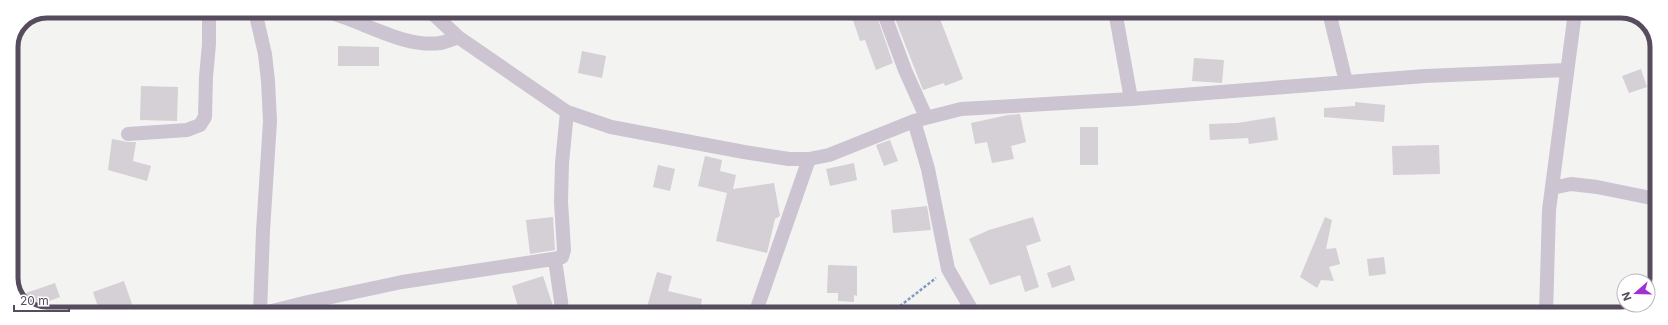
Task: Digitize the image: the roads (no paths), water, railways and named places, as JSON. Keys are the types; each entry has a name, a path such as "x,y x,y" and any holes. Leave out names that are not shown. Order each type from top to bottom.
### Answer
{"street":[{"path":"128,134 187,130 200,125 205,117 209,18"},
{"path":"257,18 265,54 270,121 262,231 260,307"},
{"path":"345,18 398,38 417,42 441,43 458,37"},
{"path":"438,18 458,37 567,112 611,127 789,159 809,159 829,155 920,119 961,109 1131,99 1425,76 1566,70"},
{"path":"886,18 905,70 920,119 928,169 948,269 970,307"},
{"path":"1116,18 1131,99"},
{"path":"1330,18 1346,82"},
{"path":"1546,307 1549,210 1566,70 1574,18"},
{"path":"289,307 402,282 555,260 562,257 564,250 561,202 562,163 567,112"},
{"path":"757,307 809,159"},
{"path":"1552,188 1571,184 1597,187 1650,199"},
{"path":"555,260 562,307"}]}
